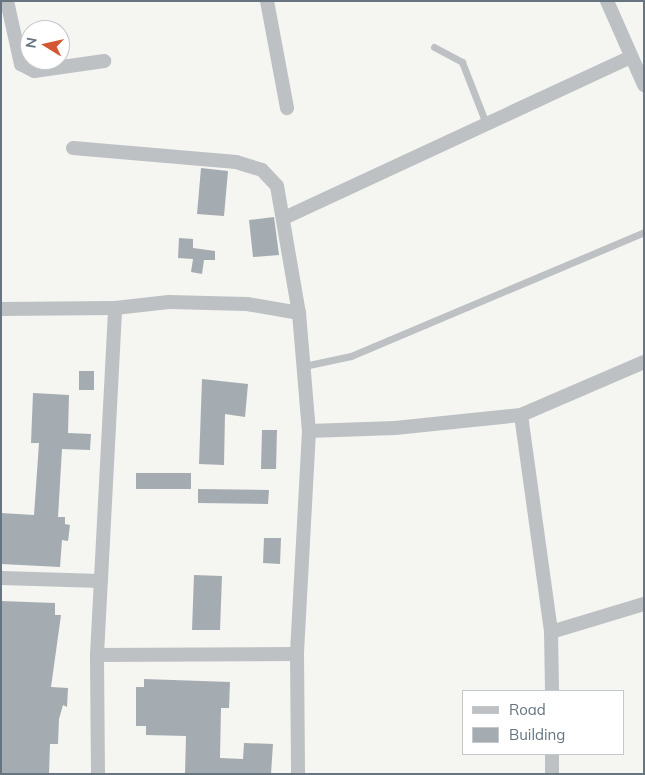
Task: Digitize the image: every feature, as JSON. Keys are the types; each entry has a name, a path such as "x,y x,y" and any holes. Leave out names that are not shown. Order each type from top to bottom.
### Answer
{"street":[{"path":"7,1 21,64 34,71 104,61"},
{"path":"267,1 287,108"},
{"path":"607,1 629,58 644,85"},
{"path":"284,218 487,126 629,58"},
{"path":"73,148 236,162 262,170 277,186 299,314 310,431 297,654 298,774"},
{"path":"1,309 114,308 169,302 248,304 299,314"},
{"path":"98,774 97,656 114,308"},
{"path":"310,431 395,428 521,416 644,362"},
{"path":"521,416 551,632 552,690"},
{"path":"1,578 101,581"},
{"path":"551,632 644,604"},
{"path":"97,656 297,654"},
{"path":"552,755 552,774"}],"lane":[{"path":"434,47 462,62 487,126"},
{"path":"304,366 351,356 644,232"}],"building":[{"path":"201,168 228,171 224,216 197,214"},
{"path":"274,217 279,255 253,257 249,220"},
{"path":"179,238 193,239 193,248 215,251 215,260 204,260 202,274 191,272 193,259 178,258"},
{"path":"79,371 94,371 94,390 79,390"},
{"path":"202,379 248,384 245,417 225,414 224,465 199,464"},
{"path":"33,393 69,395 68,433 91,434 90,450 62,449 58,517 65,517 65,524 70,525 68,541 62,540 60,567 1,564 1,513 34,515 39,443 31,443"},
{"path":"262,430 277,430 276,469 261,469"},
{"path":"136,473 191,473 191,489 136,489"},
{"path":"198,489 269,490 268,504 198,503"},
{"path":"264,538 281,538 280,564 263,563"},
{"path":"194,575 222,576 220,630 192,630"},
{"path":"1,601 55,603 55,615 61,615 51,687 68,688 67,707 63,705 59,719 58,744 50,744 49,774 1,773"},
{"path":"144,679 230,682 229,708 221,708 220,758 243,759 244,743 273,744 271,774 185,774 186,736 146,735 146,726 136,726 136,687 144,687"}]}
